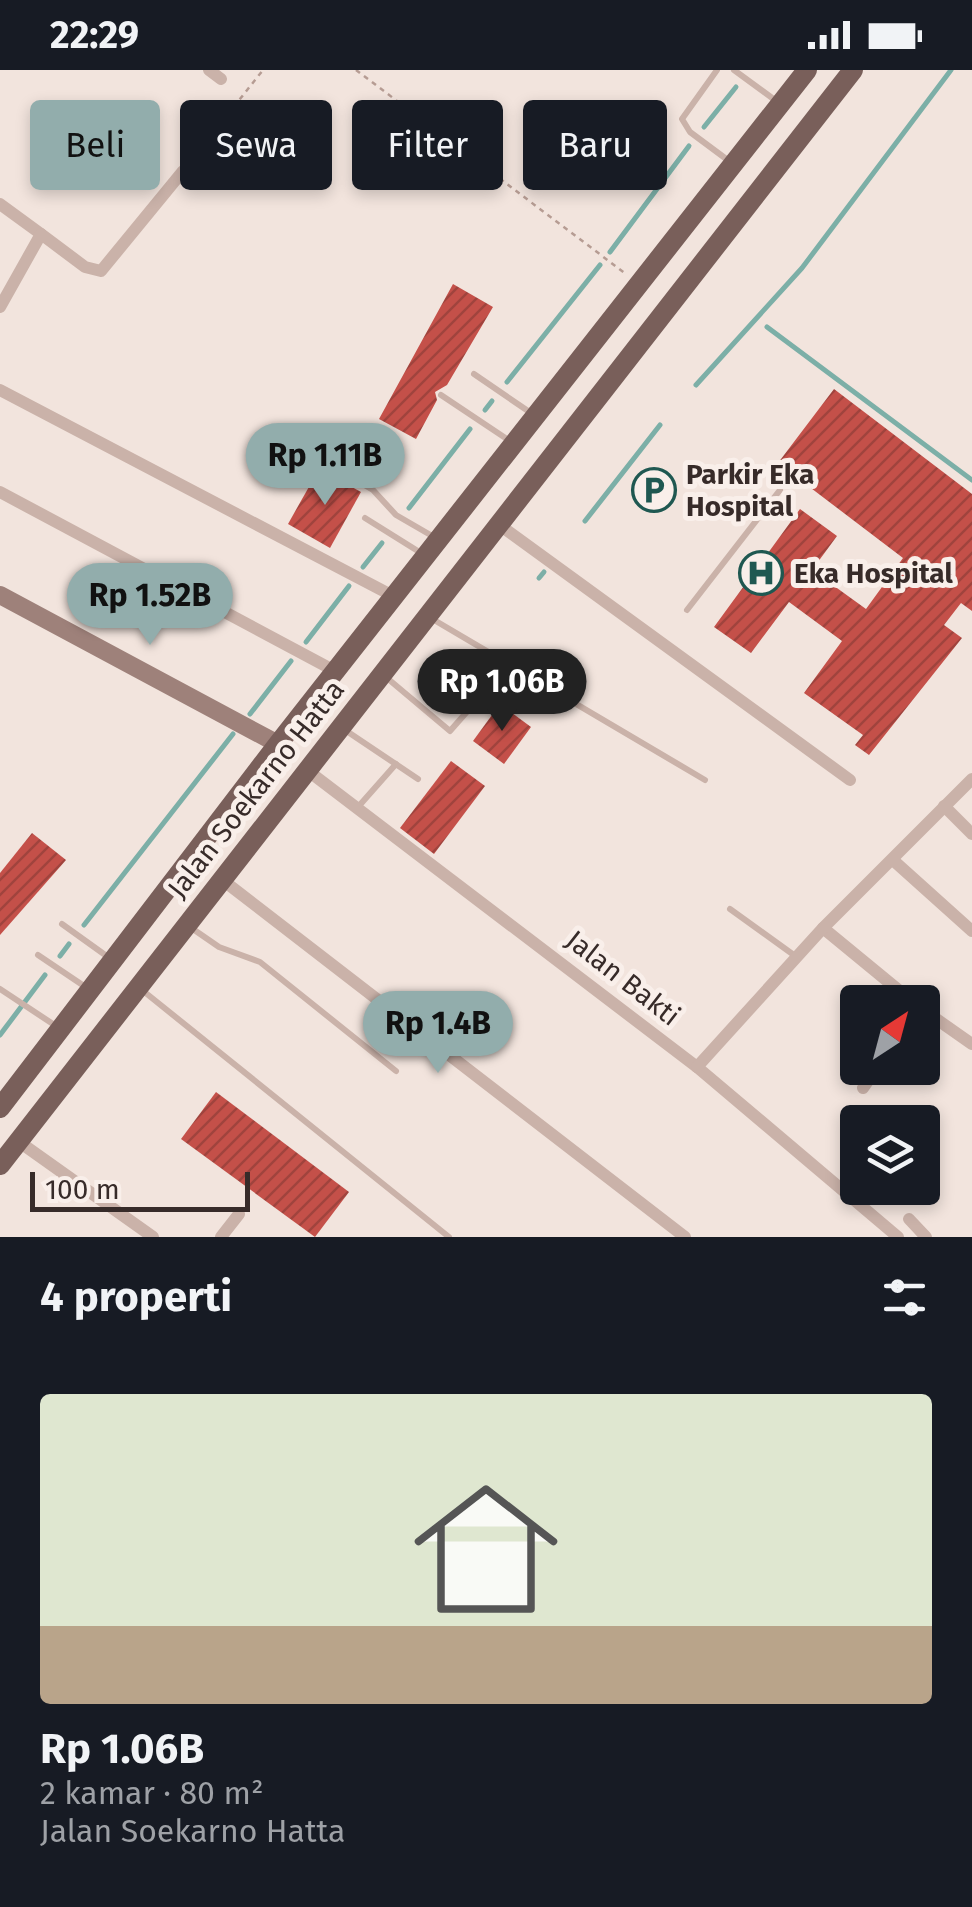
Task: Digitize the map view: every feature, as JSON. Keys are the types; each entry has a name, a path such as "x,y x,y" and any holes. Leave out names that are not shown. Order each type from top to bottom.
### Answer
{"main road":[{"name":"Jalan Soekarno Hatta","path":"0,1108 278,744 807,70"},
{"name":"Jalan Soekarno Hatta","path":"0,1165 853,70"},
{"path":"785,98 818,113"},
{"path":"0,594 278,744"}],"street":[{"path":"0,204 85,267 101,271 180,173"},
{"path":"0,307 41,234"},
{"path":"0,390 394,597"},
{"path":"0,492 335,671"},
{"path":"501,526 850,780"},
{"name":"Jalan Bakti","path":"307,770 697,1067 898,1237"},
{"path":"697,1067 823,928 972,779"},
{"path":"944,806 972,834"},
{"path":"894,861 972,932"},
{"path":"220,878 685,1237"},
{"path":"823,928 892,985"},
{"path":"940,1022 972,1044"},
{"path":"18,1141 154,1237"},
{"path":"221,1237 239,1214"},
{"path":"909,1219 926,1237"}],"lane":[{"path":"717,70 682,119 690,132 734,164"},
{"path":"734,70 785,98"},
{"path":"474,374 536,417"},
{"path":"441,394 514,445"},
{"path":"308,452 372,490 433,548"},
{"path":"687,610 780,490"},
{"path":"365,518 433,548"},
{"path":"428,616 705,780"},
{"path":"382,674 450,730 509,664"},
{"path":"340,726 418,779"},
{"path":"357,808 396,764"},
{"path":"730,908 799,958"},
{"path":"62,924 113,960"},
{"path":"184,924 219,947 260,962 396,1071"},
{"path":"38,956 90,991"},
{"path":"137,986 449,1237"},
{"path":"0,989 61,1029"}],"path":[{"path":"239,100 263,70"},
{"path":"356,70 641,286"}],"building":[{"path":"453,284 493,307 447,385 435,392 437,400 416,439 379,419"},
{"path":"834,389 972,494 972,611 961,603 944,625 962,638 869,755 855,745 863,735 804,693 842,641 789,602 751,653 714,627 800,509 837,536 812,570 866,609 903,558 778,463"},
{"path":"319,469 361,492 330,548 288,524"},
{"path":"500,704 531,727 504,764 473,741"},
{"path":"451,761 485,786 434,854 400,828"},
{"path":"32,833 66,860 0,935 0,873"},
{"path":"216,1092 349,1192 315,1237 181,1139"}],"waterway":[{"path":"696,385 802,268 951,70"},
{"path":"704,127 736,87"},
{"path":"610,252 689,146"},
{"path":"507,382 600,265"},
{"path":"767,327 972,480"},
{"path":"485,410 492,401"},
{"path":"585,521 660,425"},
{"path":"409,508 470,429"},
{"path":"363,567 382,543"},
{"path":"539,578 544,572"},
{"path":"306,642 349,586"},
{"path":"250,714 291,661"},
{"path":"84,925 233,734"},
{"path":"60,956 69,944"},
{"path":"0,1035 45,975"}],"place":[{"name":"Parkir Eka Hospital","path":"654,490"},
{"name":"Eka Hospital","path":"761,573"}]}
